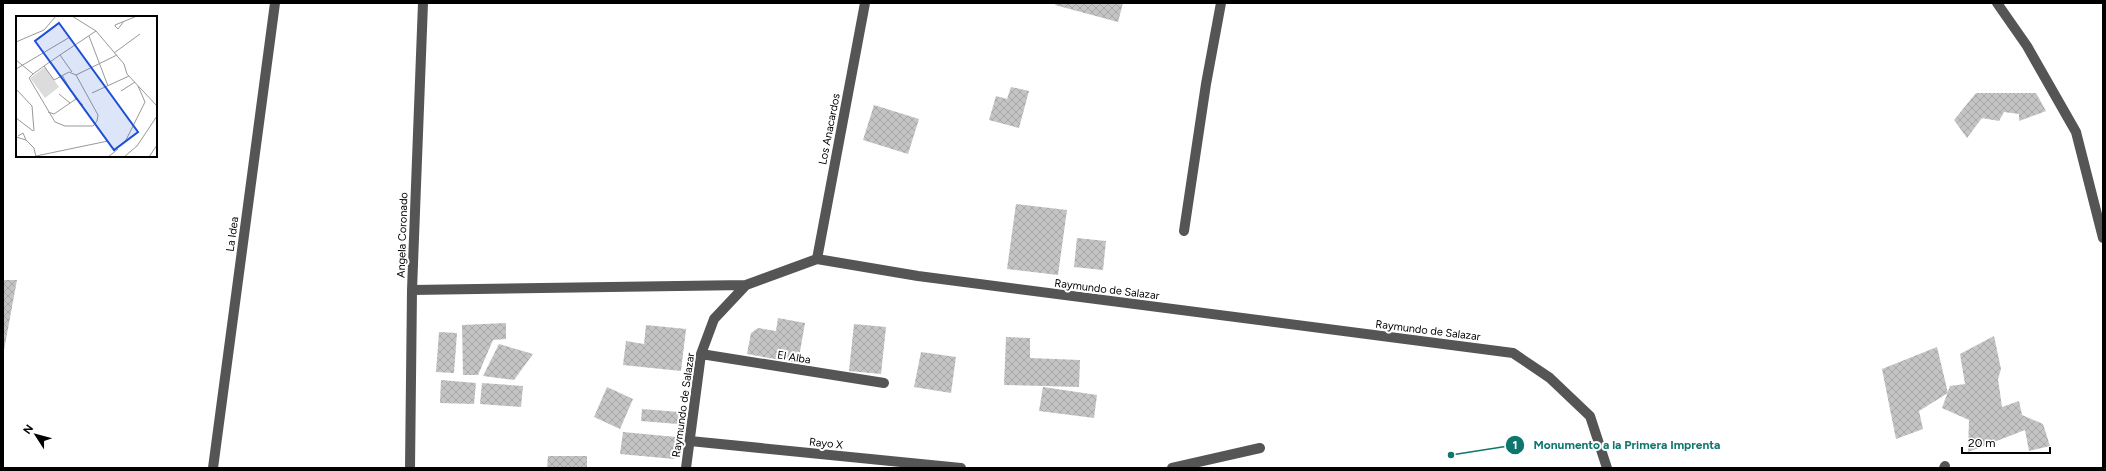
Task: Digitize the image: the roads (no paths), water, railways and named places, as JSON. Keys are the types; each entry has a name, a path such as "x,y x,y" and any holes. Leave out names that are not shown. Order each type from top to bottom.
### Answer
{"street":[{"name":"La Idea","path":"213,468 275,3"},
{"name":"Angela Coronado","path":"410,468 412,290 423,3"},
{"name":"Los Anacardos","path":"817,259 865,3"},
{"path":"1184,231 1206,84 1221,3"},
{"path":"1997,3 2027,46 2076,132 2103,238"},
{"name":"Raymundo de Salazar","path":"686,468 701,354 714,319 746,285 817,259 918,276 1513,353 1550,378 1590,416 1607,468"},
{"path":"412,290 746,285"},
{"name":"El Alba","path":"701,354 884,383"},
{"name":"Rayo X","path":"690,441 961,468"},
{"path":"1172,468 1260,448"}],"place":[{"name":"Monumento a la Primera Imprenta","path":"1451,455"}]}
